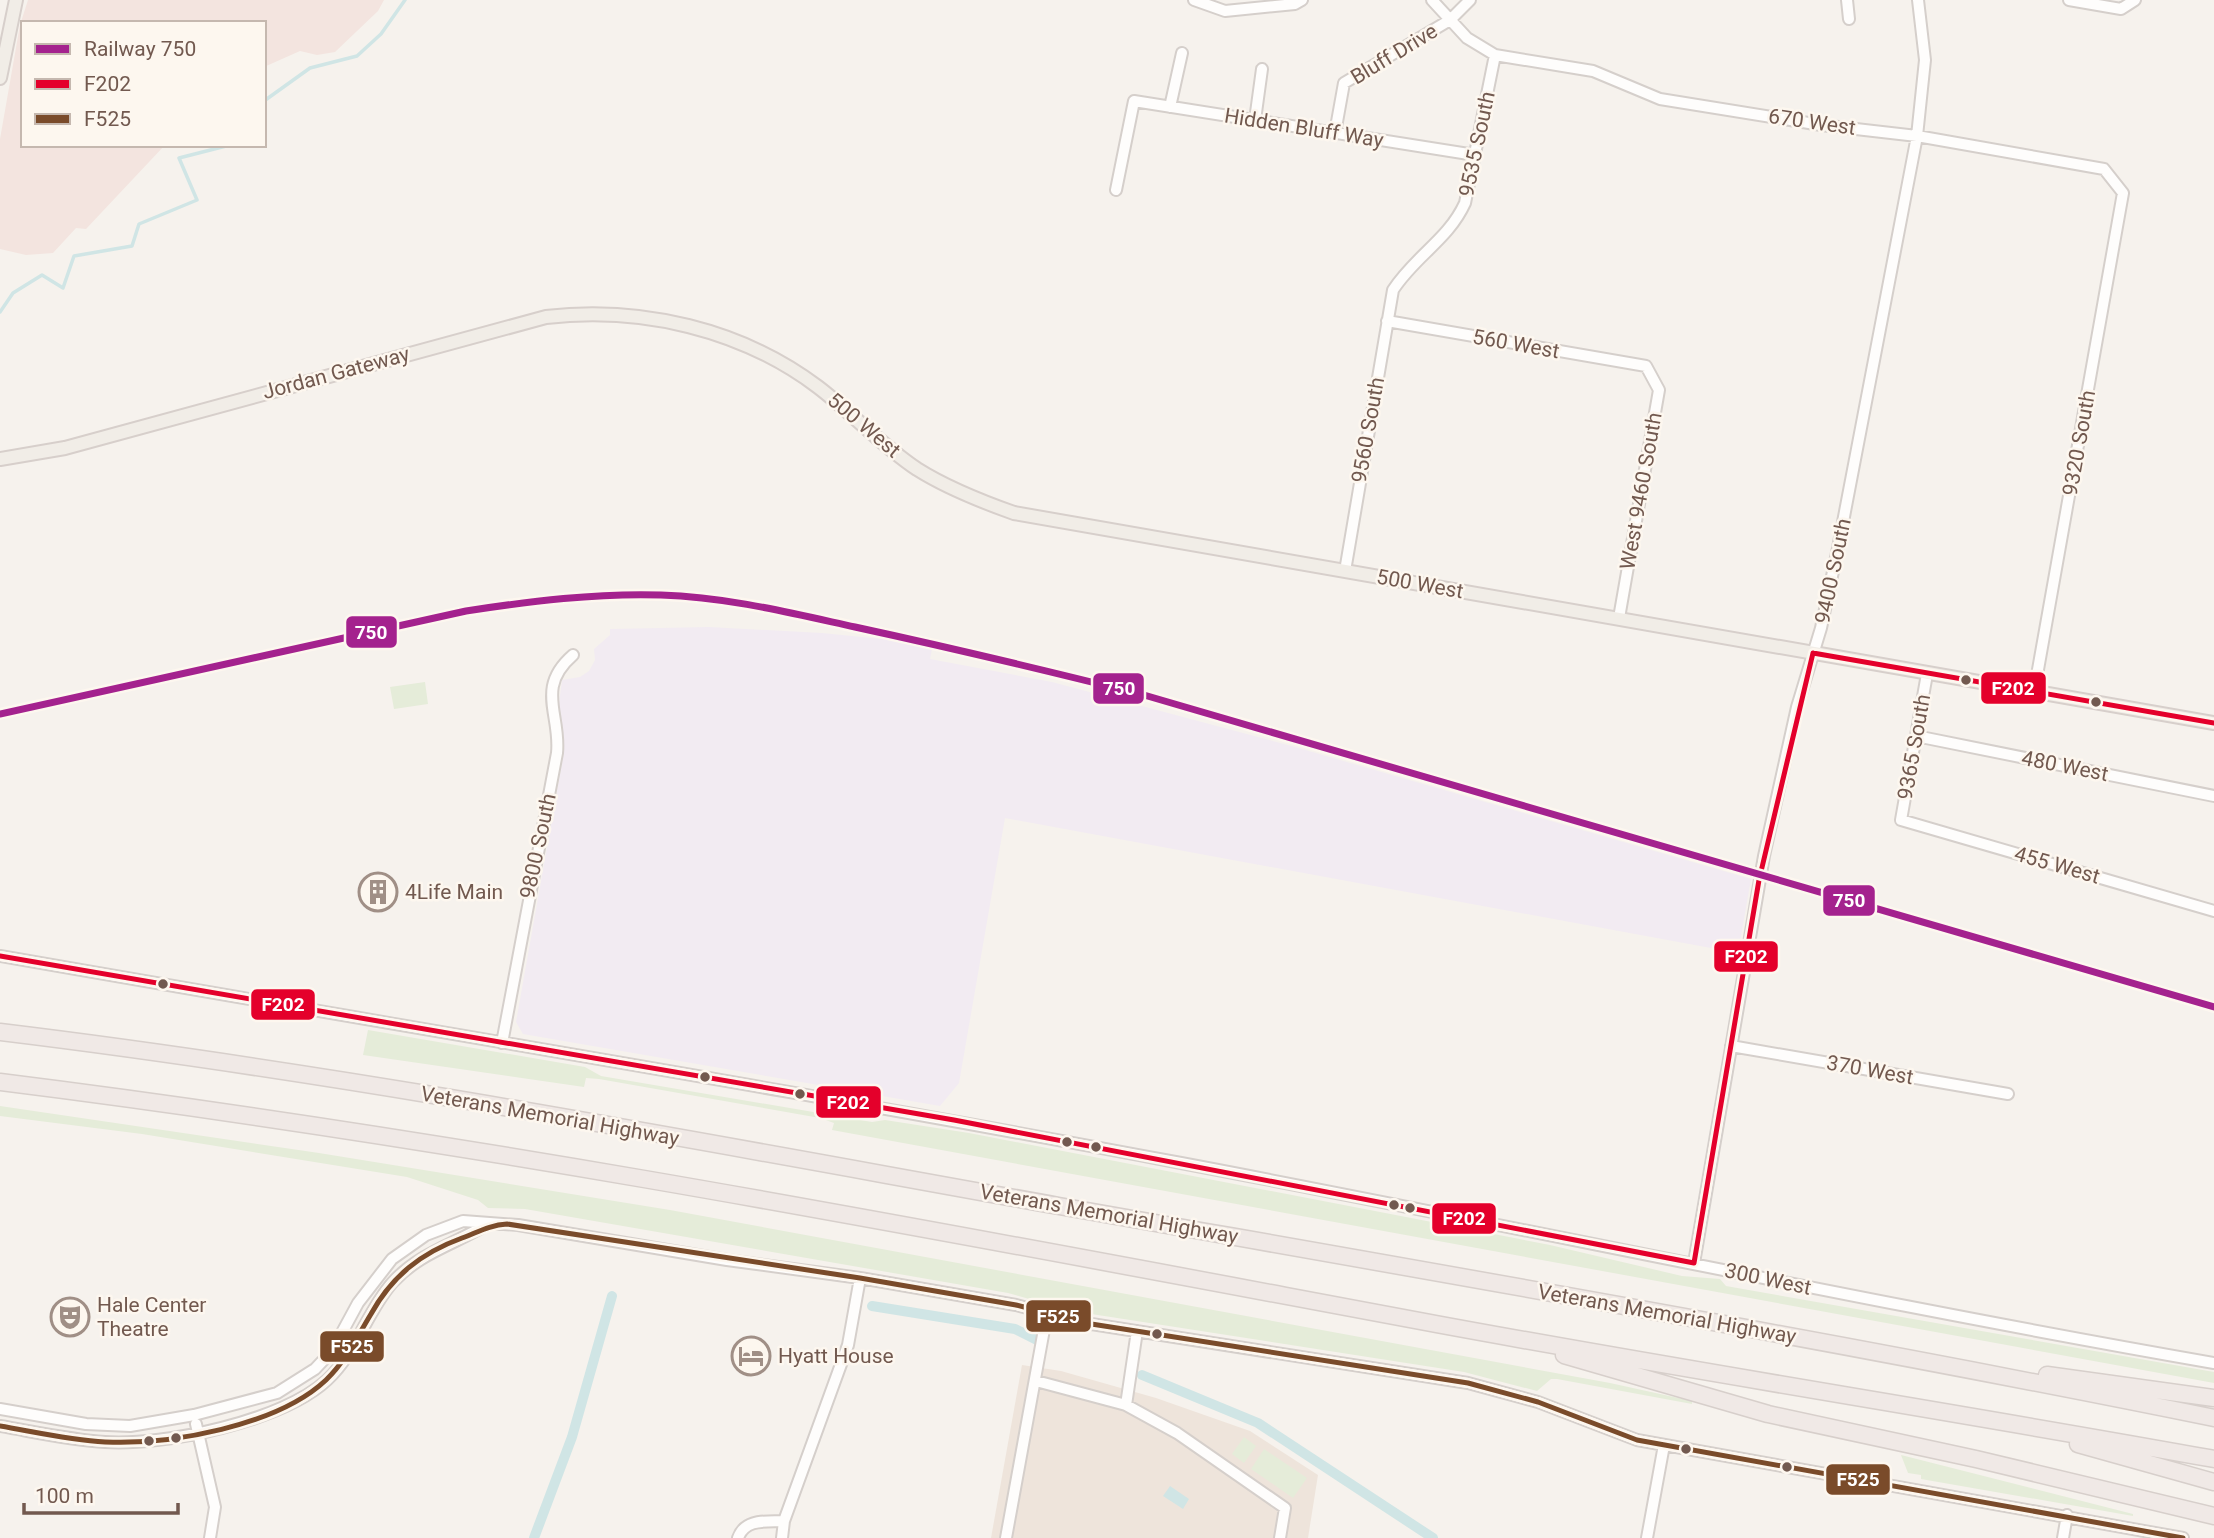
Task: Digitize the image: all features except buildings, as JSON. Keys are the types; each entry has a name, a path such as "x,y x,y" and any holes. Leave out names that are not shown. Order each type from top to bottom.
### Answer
{"highway":[{"name":"Veterans Memorial Highway","path":"0,1032 197,1056 732,1147 1957,1366 2214,1418"},
{"path":"0,1082 190,1105 730,1194 1443,1325 2214,1459"},
{"path":"1443,1325 1559,1353 1768,1414 1976,1459 2214,1516"},
{"path":"1957,1366 2072,1377 2214,1398"},
{"path":"1991,1419 2214,1482"}],"main road":[{"path":"0,78 16,0"},
{"name":"Jordan Gateway","path":"0,459 65,448 546,317 603,313 675,322"},
{"name":"500 West","path":"675,322 728,339 788,367 839,403 917,469 981,502 1035,517 2214,723"}],"street":[{"path":"1194,0 1225,11 1295,4 1302,0"},
{"path":"1432,0 1467,38 1495,55"},
{"name":"Bluff Drive","path":"1335,133 1344,83 1450,20 1470,0"},
{"path":"1847,0 1849,19"},
{"name":"9400 South","path":"1694,1264 1764,856 1852,487 1917,136 1925,60 1918,0"},
{"path":"2069,0 2121,9 2135,0"},
{"path":"1170,107 1182,53"},
{"name":"670 West","path":"1495,55 1593,71 1660,99 1821,125 1917,136 2104,169 2123,193"},
{"name":"9535 South","path":"1392,290 1408,267 1455,225 1465,203 1495,55"},
{"path":"1255,120 1262,69"},
{"name":"Hidden Bluff Way","path":"1116,190 1134,101 1475,155"},
{"name":"9320 South","path":"2034,692 2123,193"},
{"name":"9560 South","path":"1345,571 1392,290"},
{"name":"560 West","path":"1387,321 1646,366"},
{"name":"West 9460 South","path":"1619,618 1659,390 1646,366"},
{"name":"9800 South","path":"502,1043 557,753 551,706 554,677 573,656"},
{"name":"9365 South","path":"1900,820 1927,674"},
{"name":"480 West","path":"1916,736 2214,796"},
{"name":"455 West","path":"1900,820 2214,911"},
{"name":"300 West","path":"0,956 968,1123 2214,1363"},
{"name":"370 West","path":"1731,1046 2008,1094"},
{"path":"0,1409 109,1426 150,1423 256,1401 296,1383 332,1351 358,1303 392,1259 408,1246 444,1227 463,1221 486,1225 518,1225 727,1260 860,1278 1136,1331 1480,1386 1538,1402 1615,1433 1664,1445 2067,1515 2183,1538"},
{"path":"0,1426 106,1443 156,1440 271,1413 316,1389 352,1351 380,1299 404,1270 434,1249 467,1237 486,1225"},
{"path":"782,1538 784,1521 848,1345 860,1278"},
{"path":"1006,1538 1047,1313"},
{"path":"1126,1405 1136,1331"},
{"path":"1036,1381 1126,1405 1178,1433 1285,1508 1280,1538"},
{"path":"194,1415 215,1507 210,1538"},
{"path":"1647,1538 1664,1445"},
{"path":"2063,1538 2067,1515"},
{"path":"738,1538 739,1533 755,1522 784,1521"}],"shaded area":[{"path":"28,0 384,0 378,11 335,52 317,55 300,51 266,66 266,21 21,21"},
{"path":"21,22 21,147 163,147 86,229 76,228 53,253 26,255 0,249 0,139"},
{"path":"709,627 822,633 882,639 932,649 930,659 1052,682 1295,747 1751,879 1738,953 1005,818 959,1083 940,1106 523,1034 516,1022 564,752 563,730 558,711 562,680 580,677 589,671 595,660 594,649 610,635 610,629"},
{"path":"1022,1365 1061,1371 1156,1398 1250,1431 1318,1475 1308,1538 991,1538"},
{"path":"1170,1486 1189,1499 1183,1509 1163,1496"}],"green space":[{"path":"425,682 428,704 394,709 390,687"},
{"path":"368,1030 585,1067 601,1076 872,1122 885,1120 969,1133 1550,1245 1682,1276 1720,1279 1726,1286 2214,1372 2214,1383 832,1130 834,1123 820,1118 599,1079 586,1078 584,1087 363,1055"},
{"path":"0,1106 319,1153 670,1210 1610,1383 1692,1401 1692,1404 1557,1379 1551,1379 1537,1391 1464,1372 1072,1311 1008,1293 525,1209 488,1208 478,1200 407,1177 142,1134 0,1116"},
{"path":"1244,1437 1256,1446 1244,1463 1232,1454"},
{"path":"1264,1449 1307,1478 1293,1498 1251,1469"},
{"path":"1901,1455 2133,1516 1921,1479 1921,1475 1908,1473"}],"waterway":[{"path":"266,100 310,68 357,56 381,34 405,0"},
{"path":"0,312 13,293 42,275 63,288 74,256 132,246 139,224 197,200 179,158 222,147"},
{"path":"534,1538 572,1437 612,1296"},
{"path":"872,1306 1015,1329 1037,1340"},
{"path":"1142,1375 1258,1423 1433,1538"}],"rail line":[{"name":"750","path":"0,714 466,611 612,595 686,596 735,602 891,635 1144,695 2214,1007"}],"transit line":[{"name":"F202","path":"1813,653 2214,723"},
{"name":"F202","path":"1694,1263 1759,880 1813,653"},
{"name":"F202","path":"0,956 954,1120 1694,1263"},
{"name":"F525","path":"0,1426 79,1440 131,1442 191,1436 252,1421 280,1410 305,1396 333,1373 379,1300 409,1267 447,1244 490,1227 507,1224 860,1278 1016,1305 1085,1323 1468,1383 1538,1402 1637,1440 2183,1538"}],"place":[{"name":"4Life Main","path":"378,892"},
{"name":"Hale Center Theatre","path":"70,1317"},
{"name":"Hyatt House","path":"751,1356"}]}
